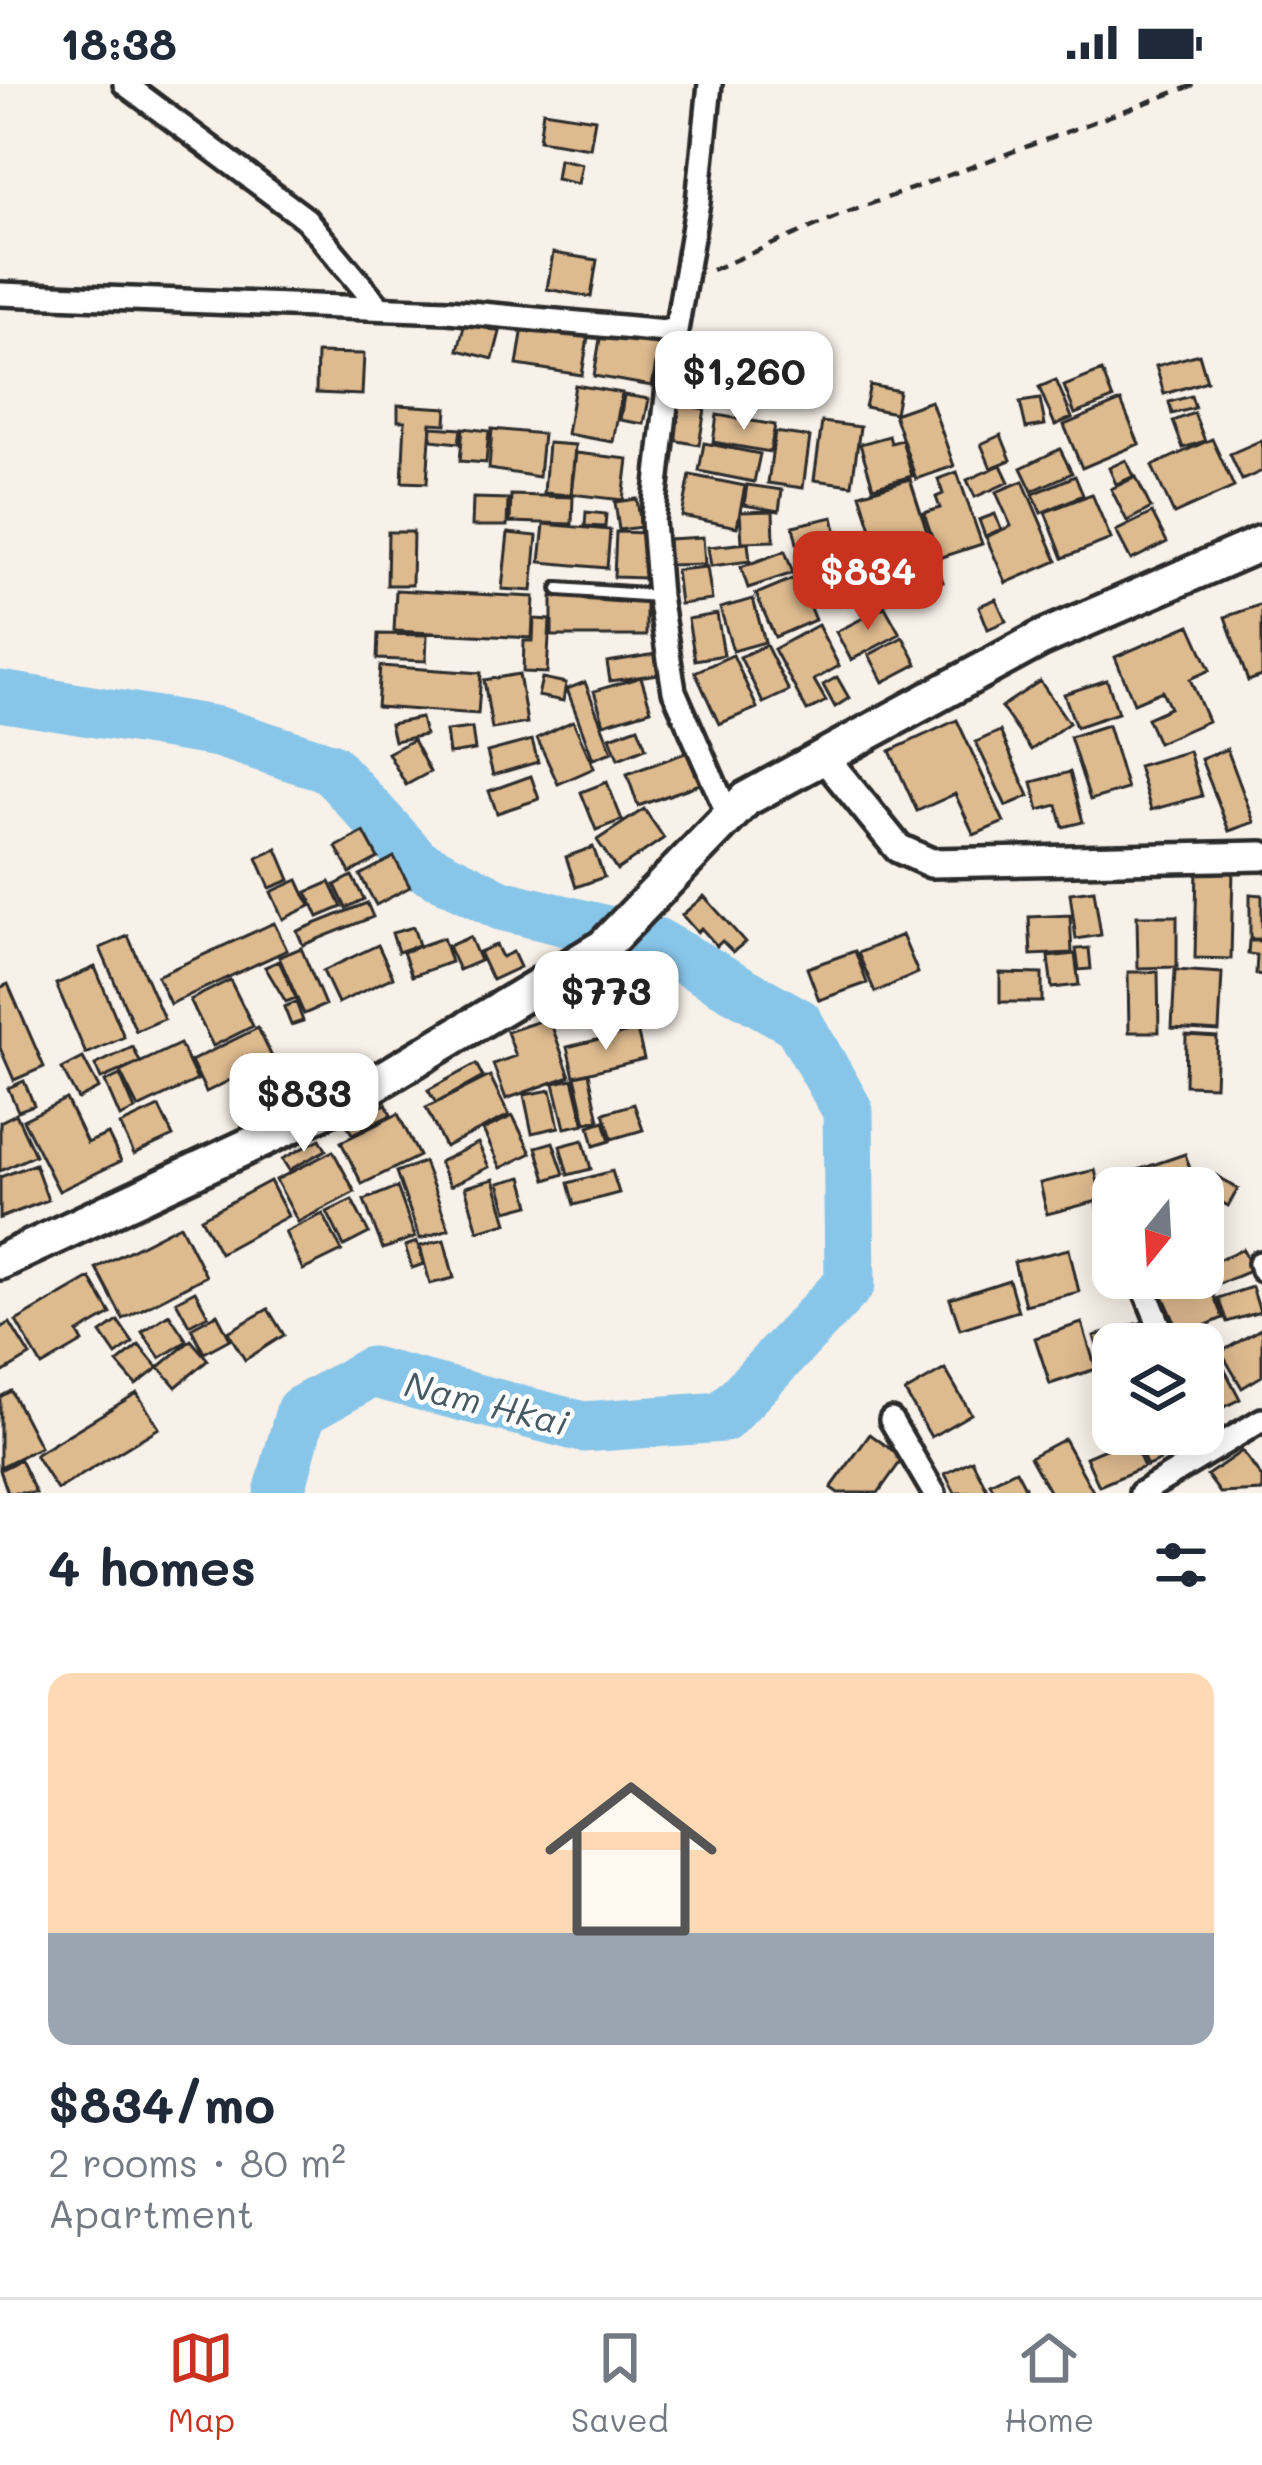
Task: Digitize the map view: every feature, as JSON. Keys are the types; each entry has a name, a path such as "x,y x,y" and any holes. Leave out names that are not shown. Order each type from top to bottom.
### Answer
{"main road":[{"path":"0,1262 356,1096 603,947 746,799 1040,639 1262,543"}],"street":[{"path":"125,84 306,219 380,308"},
{"path":"710,84 653,520 674,691 729,817"},
{"path":"0,293 448,310 676,332"},
{"path":"824,757 898,848 931,863 1262,856"},
{"path":"891,1420 934,1493"},
{"path":"1224,1443 1262,1420"},
{"path":"1141,1493 1204,1455"}],"lane":[{"path":"559,589 659,596"}],"path":[{"path":"684,281 843,214 1197,84"}],"building":[{"path":"543,111 595,119 590,148 539,140"},
{"path":"559,159 582,164 578,184 556,179"},
{"path":"553,253 597,260 591,297 547,289"},
{"path":"465,322 500,332 493,359 458,350"},
{"path":"602,326 661,335 652,386 594,376"},
{"path":"523,327 588,337 582,375 517,365"},
{"path":"317,353 364,354 362,395 316,393"},
{"path":"1199,354 1207,381 1164,394 1156,366"},
{"path":"1102,371 1113,399 1075,414 1064,386"},
{"path":"1056,380 1072,418 1055,425 1039,387"},
{"path":"575,385 622,393 613,442 567,434"},
{"path":"870,385 899,391 895,413 865,407"},
{"path":"624,395 649,399 644,424 620,420"},
{"path":"1191,396 1195,408 1172,414 1169,402"},
{"path":"1040,399 1045,425 1026,428 1020,402"},
{"path":"931,401 954,466 916,479 894,414"},
{"path":"1121,401 1139,444 1082,468 1064,425"},
{"path":"679,404 705,409 699,445 673,440"},
{"path":"398,405 447,408 446,424 431,423 427,483 402,482 405,421 398,421"},
{"path":"1194,413 1205,441 1183,448 1173,421"},
{"path":"717,415 775,425 770,452 713,442"},
{"path":"822,422 860,427 852,485 814,480"},
{"path":"432,427 461,429 459,443 431,440"},
{"path":"463,428 489,431 486,463 460,461"},
{"path":"492,429 543,434 539,477 489,469"},
{"path":"775,432 810,437 803,488 768,483"},
{"path":"1001,435 1011,460 991,468 981,444"},
{"path":"889,436 891,443 902,440 912,476 873,487 860,444"},
{"path":"1212,439 1234,487 1174,514 1152,466"},
{"path":"1262,440 1262,471 1242,480 1230,454"},
{"path":"548,443 575,445 571,495 544,493"},
{"path":"704,443 760,454 754,482 699,471"},
{"path":"1060,449 1072,473 1032,491 1021,468"},
{"path":"576,453 628,459 623,500 571,494"},
{"path":"1126,460 1134,476 1116,484 1109,468"},
{"path":"1001,465 1009,482 975,497 967,480"},
{"path":"957,472 982,544 939,558 924,513 940,508 936,497 943,494 938,479"},
{"path":"690,475 745,486 737,527 682,516"},
{"path":"1075,476 1083,495 1041,513 1033,494"},
{"path":"1136,477 1151,508 1127,521 1111,489"},
{"path":"910,479 943,582 893,598 860,494"},
{"path":"1023,481 1057,561 1006,583 986,537 1011,526 996,492"},
{"path":"747,485 782,490 779,511 744,505"},
{"path":"1092,494 1111,539 1063,558 1045,512"},
{"path":"511,495 573,497 572,524 510,522"},
{"path":"473,498 508,499 507,526 472,526"},
{"path":"637,499 641,527 619,530 615,502"},
{"path":"773,511 774,541 742,542 740,512"},
{"path":"586,512 606,514 605,527 585,526"},
{"path":"1152,513 1167,542 1131,560 1116,531"},
{"path":"995,514 1001,529 985,536 979,520"},
{"path":"833,517 842,557 802,566 793,526"},
{"path":"544,524 610,530 607,568 540,562"},
{"path":"388,532 413,532 412,585 387,585"},
{"path":"616,532 647,533 645,578 614,577"},
{"path":"508,533 537,536 532,591 502,589"},
{"path":"703,537 705,564 669,565 668,539"},
{"path":"748,543 750,561 711,566 708,547"},
{"path":"785,551 793,573 748,588 741,567"},
{"path":"707,567 712,600 680,604 676,570"},
{"path":"874,568 887,603 861,613 847,578"},
{"path":"797,577 815,620 775,637 756,594"},
{"path":"396,590 534,597 532,638 394,631"},
{"path":"552,597 646,597 646,636 552,636"},
{"path":"753,599 765,642 733,651 720,608"},
{"path":"996,599 1006,621 988,629 979,606"},
{"path":"1262,604 1262,676 1248,681 1225,617"},
{"path":"885,607 900,634 851,660 836,632"},
{"path":"717,614 724,655 695,660 688,619"},
{"path":"534,619 550,620 547,673 523,672 524,641 533,641"},
{"path":"818,625 839,666 814,680 826,701 807,711 774,649"},
{"path":"1190,625 1210,670 1190,679 1208,721 1158,743 1147,718 1170,708 1162,691 1134,703 1115,657"},
{"path":"378,634 427,635 426,661 377,659"},
{"path":"903,637 917,664 883,682 869,655"},
{"path":"766,645 789,691 763,703 740,657"},
{"path":"656,654 659,674 610,681 607,662"},
{"path":"733,655 757,708 719,724 695,672"},
{"path":"380,666 481,673 478,714 377,707"},
{"path":"519,674 527,723 492,729 484,680"},
{"path":"641,677 651,710 604,724 594,691"},
{"path":"837,677 849,698 835,707 823,685"},
{"path":"542,678 566,683 563,701 538,696"},
{"path":"1107,680 1118,713 1076,727 1064,694"},
{"path":"1040,681 1069,723 1031,750 1001,707"},
{"path":"585,682 612,752 593,759 567,689"},
{"path":"421,718 425,735 394,741 390,724"},
{"path":"957,720 1004,822 974,835 955,794 917,811 890,751"},
{"path":"573,721 594,768 558,784 537,738"},
{"path":"1108,725 1127,789 1090,800 1070,737"},
{"path":"638,727 646,748 618,759 610,737"},
{"path":"472,728 475,750 449,754 446,731"},
{"path":"1000,731 1029,796 1006,806 976,742"},
{"path":"413,740 430,772 406,785 388,753"},
{"path":"532,740 538,762 493,775 487,752"},
{"path":"1227,749 1254,822 1229,831 1201,759"},
{"path":"1189,751 1202,796 1151,810 1138,766"},
{"path":"688,752 700,784 638,806 627,774"},
{"path":"1070,772 1083,822 1063,827 1057,805 1039,810 1032,782"},
{"path":"531,776 539,799 497,813 489,791"},
{"path":"607,782 622,820 596,830 581,792"},
{"path":"644,809 664,838 617,870 597,840"},
{"path":"364,832 378,858 350,873 336,847"},
{"path":"593,847 604,877 576,887 566,857"},
{"path":"277,849 290,880 270,888 257,858"},
{"path":"394,857 410,887 376,905 360,875"},
{"path":"1197,866 1233,868 1231,959 1195,958"},
{"path":"352,876 364,899 346,908 335,885"},
{"path":"298,880 310,906 283,919 271,892"},
{"path":"330,882 342,907 318,917 307,892"},
{"path":"1094,890 1101,935 1076,939 1070,893"},
{"path":"1250,894 1262,895 1262,939 1250,939"},
{"path":"704,896 745,942 733,952 722,941 717,946 701,928 697,932 682,915"},
{"path":"367,903 373,917 303,945 297,931"},
{"path":"1070,915 1072,953 1031,955 1029,917"},
{"path":"1137,916 1177,916 1177,967 1138,968"},
{"path":"274,923 287,950 170,1004 157,976"},
{"path":"413,927 419,945 398,952 392,933"},
{"path":"902,935 918,973 875,992 858,953"},
{"path":"128,936 164,1019 136,1031 100,948"},
{"path":"470,937 480,961 459,970 448,946"},
{"path":"443,938 451,962 412,976 403,952"},
{"path":"1249,941 1262,941 1262,975 1256,974 1257,955 1248,954"},
{"path":"378,945 393,977 338,1003 323,971"},
{"path":"496,945 502,957 513,952 520,967 492,980 479,952"},
{"path":"301,948 325,1005 304,1014 279,957"},
{"path":"1089,948 1091,969 1079,970 1076,949"},
{"path":"855,951 867,983 819,1000 807,968"},
{"path":"1075,954 1079,985 1052,988 1048,957"},
{"path":"279,961 296,998 286,1002 265,967"},
{"path":"95,967 124,1037 86,1054 56,984"},
{"path":"1175,970 1222,973 1219,1031 1172,1028"},
{"path":"1128,972 1158,972 1159,1032 1129,1032"},
{"path":"1000,973 1042,974 1042,1002 1000,1002"},
{"path":"230,980 253,1026 213,1046 190,1000"},
{"path":"8,984 44,1067 14,1080 0,1048 0,988"},
{"path":"296,1002 303,1021 291,1025 284,1007"},
{"path":"620,1006 625,1029 604,1034 599,1010"},
{"path":"549,1018 570,1076 506,1099 493,1064 516,1056 507,1032"},
{"path":"258,1028 273,1059 206,1092 191,1061"},
{"path":"637,1030 644,1059 574,1076 567,1047"},
{"path":"1186,1035 1217,1037 1215,1086 1185,1085"},
{"path":"180,1044 197,1080 138,1108 120,1072"},
{"path":"133,1047 140,1062 101,1079 95,1065"},
{"path":"83,1058 99,1088 78,1099 62,1069"},
{"path":"476,1064 483,1077 436,1103 428,1090"},
{"path":"589,1073 599,1120 586,1123 575,1076"},
{"path":"120,1075 135,1110 120,1117 105,1082"},
{"path":"490,1076 509,1115 445,1147 426,1108"},
{"path":"573,1079 584,1124 565,1128 554,1083"},
{"path":"24,1081 34,1105 18,1111 8,1088"},
{"path":"551,1090 559,1127 532,1133 524,1095"},
{"path":"66,1099 87,1143 108,1134 121,1161 59,1191 23,1120"},
{"path":"386,1104 391,1115 352,1134 346,1123"},
{"path":"634,1104 643,1130 612,1139 604,1113"},
{"path":"159,1107 173,1136 134,1154 120,1125"},
{"path":"16,1114 35,1155 0,1171 0,1122"},
{"path":"398,1114 419,1156 362,1184 341,1142"},
{"path":"513,1116 531,1153 501,1168 483,1130"},
{"path":"604,1121 610,1141 594,1146 589,1126"},
{"path":"320,1139 326,1150 289,1170 282,1159"},
{"path":"583,1140 591,1169 568,1175 560,1146"},
{"path":"553,1142 564,1174 546,1180 536,1147"},
{"path":"478,1143 489,1167 450,1186 439,1162"},
{"path":"333,1151 355,1192 298,1222 276,1180"},
{"path":"1185,1154 1190,1167 1147,1167"},
{"path":"424,1162 449,1229 420,1239 396,1172"},
{"path":"35,1164 48,1200 0,1218 0,1177"},
{"path":"612,1171 619,1193 574,1205 568,1183"},
{"path":"1092,1171 1092,1203 1047,1214 1040,1183"},
{"path":"522,1177 530,1205 507,1211 499,1183"},
{"path":"494,1179 507,1223 478,1231 465,1187"},
{"path":"1224,1180 1238,1189 1228,1206 1224,1204"},
{"path":"270,1181 288,1216 220,1253 201,1218"},
{"path":"397,1187 415,1237 383,1249 364,1200"},
{"path":"352,1200 369,1233 344,1246 327,1212"},
{"path":"323,1214 342,1251 303,1270 285,1232"},
{"path":"180,1225 206,1276 123,1319 96,1268"},
{"path":"444,1240 454,1278 430,1284 420,1246"},
{"path":"417,1242 424,1264 412,1268 405,1246"},
{"path":"1069,1249 1079,1292 1025,1305 1014,1262"},
{"path":"1243,1249 1252,1270 1224,1282 1224,1257"},
{"path":"90,1278 111,1314 78,1333 83,1342 42,1366 16,1321"},
{"path":"1009,1280 1018,1311 960,1329 950,1299"},
{"path":"1252,1287 1260,1312 1227,1322 1218,1299"},
{"path":"195,1291 208,1315 189,1325 176,1301"},
{"path":"1165,1299 1215,1299 1223,1318 1211,1323 1175,1323"},
{"path":"268,1309 284,1335 245,1360 228,1332"},
{"path":"169,1314 187,1341 160,1358 142,1332"},
{"path":"217,1314 230,1339 204,1353 191,1328"},
{"path":"118,1321 133,1343 116,1355 101,1333"},
{"path":"10,1323 30,1356 0,1374 0,1328"},
{"path":"1082,1323 1092,1370 1050,1384 1035,1338"},
{"path":"1262,1328 1262,1376 1242,1388 1224,1350"},
{"path":"191,1340 208,1360 176,1387 159,1367"},
{"path":"139,1345 158,1368 136,1385 117,1363"},
{"path":"1224,1368 1240,1399 1224,1407"},
{"path":"945,1369 971,1414 931,1437 905,1392"},
{"path":"11,1391 40,1447 0,1467 0,1397"},
{"path":"137,1393 159,1428 57,1490 35,1455"},
{"path":"870,1434 903,1458 878,1493 838,1493 831,1488"},
{"path":"1064,1439 1094,1493 1050,1493 1030,1457"},
{"path":"1242,1451 1262,1478 1262,1491 1220,1493 1207,1475"},
{"path":"1139,1455 1144,1467 1099,1486 1086,1457"},
{"path":"1142,1455 1172,1455 1147,1466"},
{"path":"20,1460 36,1493 8,1493 0,1470"},
{"path":"972,1460 989,1493 955,1493 945,1474"},
{"path":"1016,1470 1025,1487 1014,1493 995,1493 990,1483"}],"waterway":[{"name":"Nam Hkai","path":"0,696 218,732 330,768 417,863 501,905 656,943 798,1023 848,1111 850,1283 723,1417 583,1427 371,1372 301,1411 279,1493"}]}
